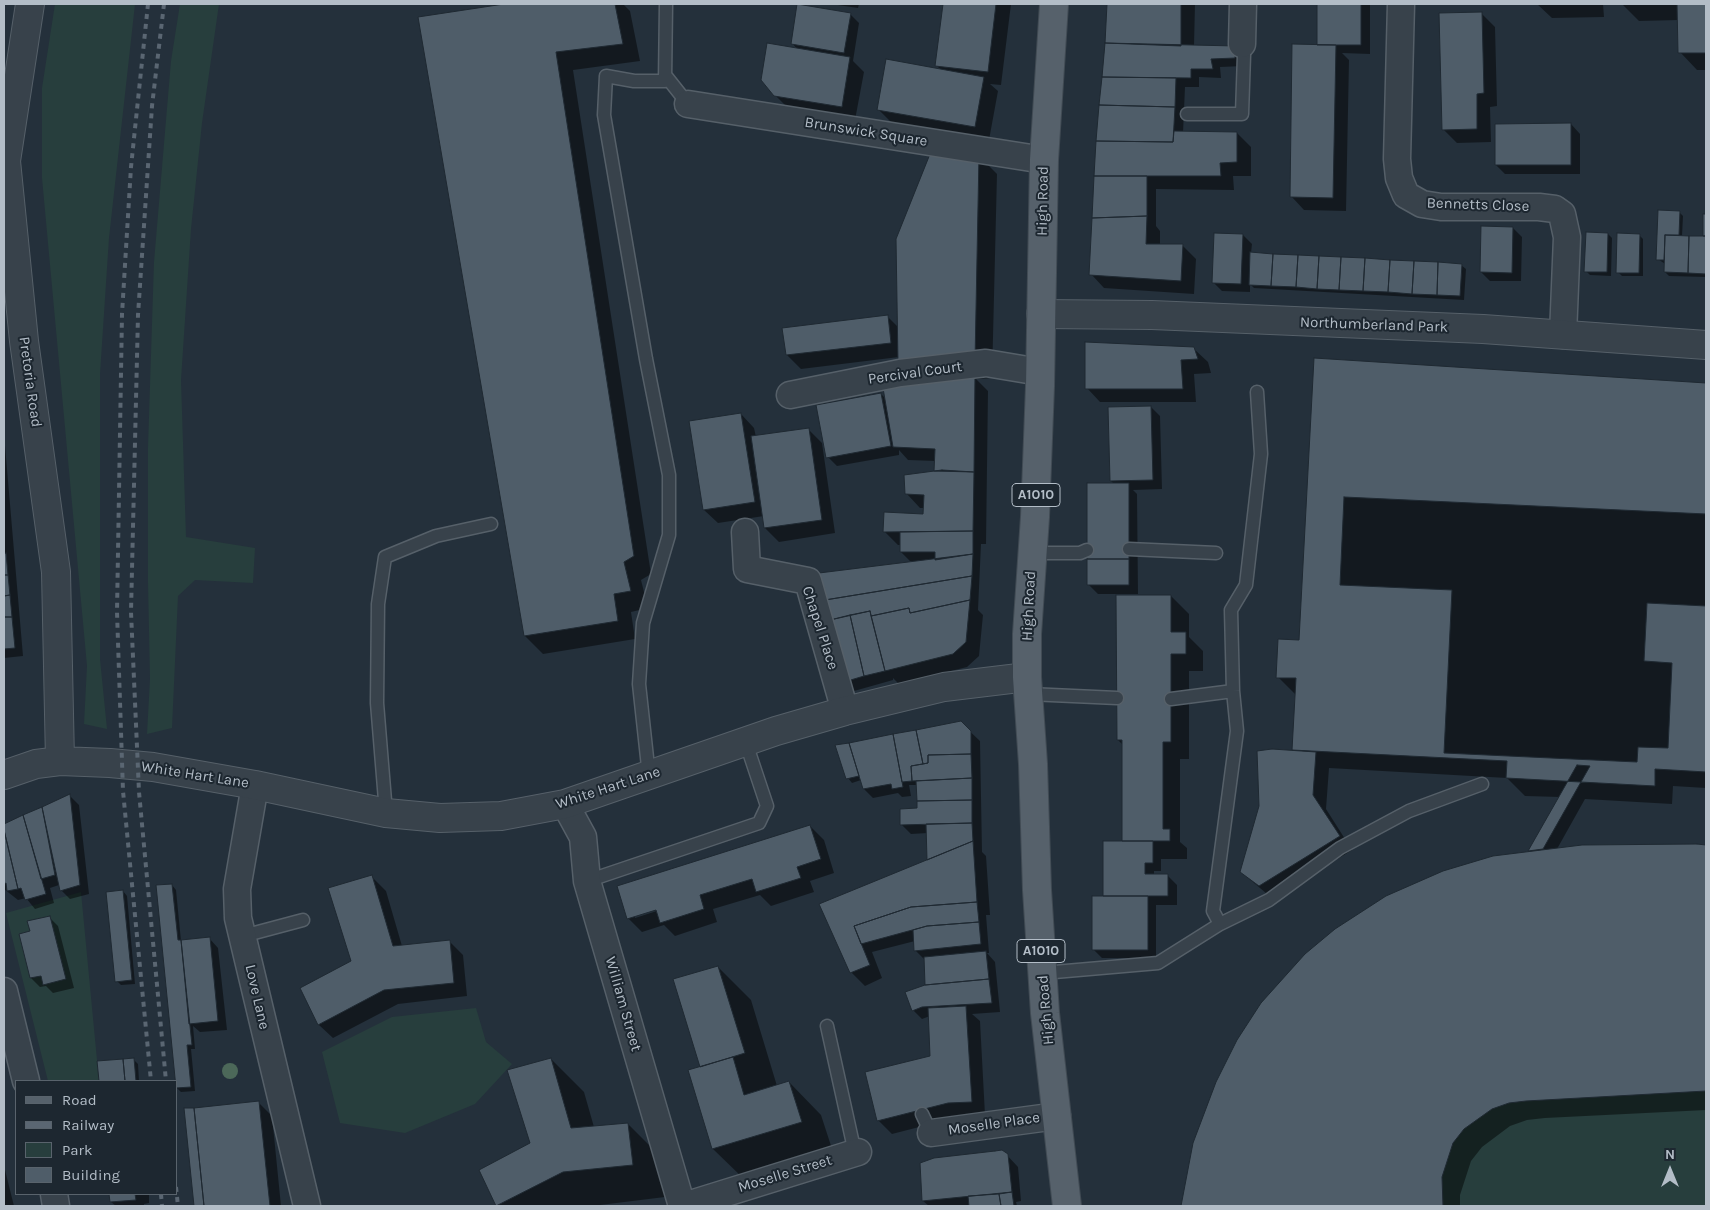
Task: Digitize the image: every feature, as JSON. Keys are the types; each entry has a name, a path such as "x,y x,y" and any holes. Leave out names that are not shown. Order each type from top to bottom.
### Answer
{"main road":[{"name":"High Road","path":"1054,4 1044,160 1040,372 1027,634 1042,973 1067,1206"}],"street":[{"name":"Pretoria Road","path":"30,4 6,161 7,200 24,341 56,572 60,761"},
{"path":"1242,44 1243,4"},
{"name":"Bennetts Close","path":"1401,4 1397,159 1399,178 1406,196 1422,204 1441,207 1539,208 1555,210 1562,214 1566,222 1567,237 1563,335"},
{"name":"Brunswick Square","path":"688,104 1044,160"},
{"name":"Northumberland Park","path":"1041,314 1152,315 1563,335 1706,344"},
{"name":"Percival Court","path":"790,395 900,374 986,363 1040,372"},
{"name":"Chapel Place","path":"745,532 746,568 808,581 846,711"},
{"name":"White Hart Lane","path":"4,775 29,766 60,761 153,767 255,785 386,813 465,818 501,816 565,804 776,731 846,711 944,687 1028,686"},
{"name":"Love Lane","path":"255,785 237,889 238,918 307,1206"},
{"name":"William Street","path":"565,804 583,837 587,881 683,1206"},
{"path":"4,990 26,1080"},
{"name":"Moselle Place","path":"927,1123 1057,1116"},
{"name":"Moselle Street","path":"683,1206 856,1152"}],"lane":[{"path":"649,776 639,684 643,623 669,536 669,475 646,359 604,115 606,76 634,81 665,81 666,4"},
{"path":"1187,114 1242,114 1244,55 1242,44"},
{"path":"665,75 688,104"},
{"path":"1220,924 1213,910 1237,731 1233,691 1231,610 1246,585 1261,454 1257,392"},
{"path":"386,813 376,703 378,604 385,556 436,536 491,524"},
{"path":"1129,549 1216,553"},
{"path":"1032,553 1080,553 1086,550"},
{"path":"1028,686 1116,698"},
{"path":"1171,699 1233,691"},
{"path":"587,881 759,823 766,806 746,742"},
{"path":"1042,973 1158,963 1220,924 1269,900 1340,848 1409,811 1482,784"},
{"path":"243,936 303,920"},
{"path":"827,1026 856,1152"}],"green space":[{"path":"55,4 135,4 109,238 100,374 100,659 107,729 84,724 87,666 42,178 42,88"},
{"path":"180,4 219,4 202,123 191,229 181,380 186,537 255,548 253,583 195,580 178,596 172,728 147,734 150,679 148,448 154,262 171,61"},
{"path":"1582,845 1706,845 1706,1206 1181,1206 1193,1143 1237,1040 1261,1003 1305,954 1335,929 1386,896 1443,871 1493,856"},
{"path":"81,892 99,1080 48,1080 6,913"},
{"path":"476,1008 486,1042 512,1064 475,1104 405,1133 340,1123 322,1052 392,1017"}],"building":[{"path":"504,4 615,4 623,44 556,52 634,556 624,562 631,591 614,594 618,621 524,636 418,17"},
{"path":"797,4 851,13 844,53 791,44"},
{"path":"943,4 996,4 988,72 935,66"},
{"path":"1107,4 1181,4 1181,46 1105,43"},
{"path":"1317,4 1361,4 1361,45 1317,45"},
{"path":"1677,4 1706,4 1706,53 1678,53"},
{"path":"1482,12 1484,93 1477,94 1477,129 1442,130 1439,13"},
{"path":"767,43 850,57 842,107 774,96 761,80"},
{"path":"1105,43 1236,46 1235,58 1211,59 1213,69 1191,69 1191,78 1102,77"},
{"path":"1292,44 1336,45 1333,198 1290,197"},
{"path":"886,59 984,77 975,127 877,110"},
{"path":"1102,77 1176,78 1175,107 1099,105"},
{"path":"1099,105 1175,107 1173,142 1096,141"},
{"path":"1571,123 1571,165 1495,165 1495,124"},
{"path":"1174,131 1237,132 1237,162 1220,163 1221,176 1094,176 1096,141 1173,142"},
{"path":"930,154 979,155 975,361 898,364 896,239"},
{"path":"1094,176 1147,176 1147,216 1092,218"},
{"path":"1658,210 1680,211 1679,235 1665,235 1664,260 1656,260"},
{"path":"1703,214 1706,214 1706,236 1703,236"},
{"path":"1147,216 1146,244 1183,244 1181,281 1089,275 1092,218"},
{"path":"1481,226 1513,227 1512,273 1480,272"},
{"path":"1586,232 1608,233 1607,272 1584,272"},
{"path":"1214,233 1243,234 1241,284 1212,283"},
{"path":"1617,233 1640,234 1639,273 1616,273"},
{"path":"1665,235 1689,236 1688,273 1664,272"},
{"path":"1689,236 1706,236 1706,274 1688,273"},
{"path":"1250,252 1273,254 1271,286 1249,285"},
{"path":"1273,254 1298,255 1296,287 1271,286"},
{"path":"1298,255 1319,256 1317,289 1296,287"},
{"path":"1319,256 1341,257 1339,290 1317,289"},
{"path":"1341,257 1365,258 1363,291 1339,290"},
{"path":"1365,258 1390,260 1388,292 1363,291"},
{"path":"1390,260 1414,261 1412,294 1388,292"},
{"path":"1414,261 1438,262 1437,295 1412,294"},
{"path":"1438,262 1462,264 1460,296 1437,295"},
{"path":"888,315 891,343 786,355 782,328"},
{"path":"1085,342 1194,347 1198,359 1181,360 1183,389 1085,389"},
{"path":"1314,358 1706,383 1706,772 1655,769 1655,786 1506,778 1507,761 1292,750 1296,678 1276,678 1278,639 1299,640"},
{"path":"975,376 974,472 934,471 935,449 893,447 883,388"},
{"path":"881,393 891,446 826,458 816,405"},
{"path":"1151,406 1153,480 1110,481 1108,407"},
{"path":"741,413 755,502 703,510 689,421"},
{"path":"809,428 822,520 764,528 751,436"},
{"path":"942,470 974,472 973,531 883,532 884,512 923,514 924,495 905,494 904,475"},
{"path":"1087,483 1129,483 1129,559 1087,559"},
{"path":"1344,497 1706,514 1706,606 1647,603 1644,661 1672,663 1668,748 1638,747 1637,762 1444,753 1452,590 1340,585"},
{"path":"973,531 973,554 935,560 935,552 900,552 900,532"},
{"path":"6,553 8,575 4,575 4,554"},
{"path":"973,554 972,576 825,600 819,573"},
{"path":"1087,559 1129,559 1129,585 1087,585"},
{"path":"4,575 8,575 10,595 4,596"},
{"path":"972,576 970,600 910,613 909,608 871,616 870,611 830,620 825,600"},
{"path":"10,595 12,617 4,617 4,596"},
{"path":"1116,595 1171,595 1171,632 1186,632 1186,654 1171,654 1171,742 1163,742 1163,829 1170,829 1170,841 1122,841 1122,740 1117,740"},
{"path":"970,600 966,642 953,654 885,671 871,616 909,608 910,613"},
{"path":"870,611 885,671 864,676 850,615"},
{"path":"850,615 864,676 844,682 830,620"},
{"path":"4,617 12,617 15,648 4,649"},
{"path":"961,721 971,731 971,754 928,755 928,763 923,764 916,730"},
{"path":"916,730 923,764 911,766 912,781 902,782 893,734"},
{"path":"893,734 903,787 892,789 891,784 863,789 849,743"},
{"path":"849,743 859,776 846,779 835,745"},
{"path":"1272,749 1316,752 1313,795 1340,836 1259,886 1240,872 1259,806 1257,751"},
{"path":"971,754 972,778 912,781 911,766 928,763 928,755"},
{"path":"1577,765 1590,766 1543,849 1528,851"},
{"path":"972,778 972,800 917,801 916,781"},
{"path":"70,794 80,885 60,891 42,807"},
{"path":"972,800 972,823 900,825 900,809 917,808 917,801"},
{"path":"42,807 55,875 41,879 23,815"},
{"path":"23,815 46,894 25,900 21,888 18,889 4,830 4,824"},
{"path":"972,823 973,841 927,860 926,824"},
{"path":"810,825 821,859 797,867 801,878 756,892 752,879 700,895 704,909 660,923 656,910 627,919 617,886"},
{"path":"4,830 18,889 7,891 6,883 4,884"},
{"path":"973,841 977,902 911,907 854,926 870,965 850,973 819,904"},
{"path":"1103,841 1153,841 1153,863 1145,863 1145,874 1168,874 1168,896 1103,896"},
{"path":"1582,845 1706,845 1706,1091 1526,1101 1509,1103 1492,1109 1464,1129 1453,1143 1442,1177 1443,1206 1181,1206 1193,1143 1216,1082 1237,1040 1261,1003 1305,954 1335,929 1386,896 1443,871 1493,856"},
{"path":"372,875 393,946 450,940 454,983 384,990 318,1025 300,988 351,961 328,888"},
{"path":"172,884 178,940 181,940 192,1045 187,1045 191,1087 178,1088 178,1080 175,1080 156,885"},
{"path":"123,890 132,980 115,982 106,892"},
{"path":"1092,896 1148,896 1148,950 1092,950"},
{"path":"977,902 979,922 927,926 861,944 854,926 911,907"},
{"path":"50,916 66,979 43,985 41,976 30,978 19,934 30,931 27,921"},
{"path":"979,922 981,944 914,951 913,930 927,926"},
{"path":"210,937 218,1021 189,1024 181,940"},
{"path":"986,951 989,979 925,985 924,957"},
{"path":"718,966 745,1053 700,1067 673,979"},
{"path":"989,979 992,1003 922,1007 912,1011 905,992 925,985"},
{"path":"966,1006 972,1102 948,1103 877,1121 865,1072 930,1056 928,1008"},
{"path":"733,1057 744,1095 789,1081 802,1122 712,1149 688,1070"},
{"path":"134,1058 136,1080 125,1080 123,1059"},
{"path":"551,1058 571,1128 628,1123 633,1165 563,1172 496,1206 479,1170 530,1143 507,1070"},
{"path":"123,1059 125,1080 99,1080 97,1061"},
{"path":"259,1101 270,1206 204,1206 194,1108"},
{"path":"184,1108 194,1108 204,1206 194,1206"},
{"path":"1002,1150 1008,1154 1012,1192 922,1201 920,1163 934,1158"},
{"path":"1012,1192 1014,1206 1001,1206 999,1194"},
{"path":"999,1194 1001,1206 969,1206 968,1196"},
{"path":"109,1195 135,1195 136,1200 110,1202"}],"railway":[{"path":"148,4 131,167 122,314 117,612 123,791 151,1080"},
{"path":"164,4 152,106 138,315 131,612 139,792 166,1080"},
{"path":"161,1195 162,1206"},
{"path":"177,1195 178,1206"}]}
